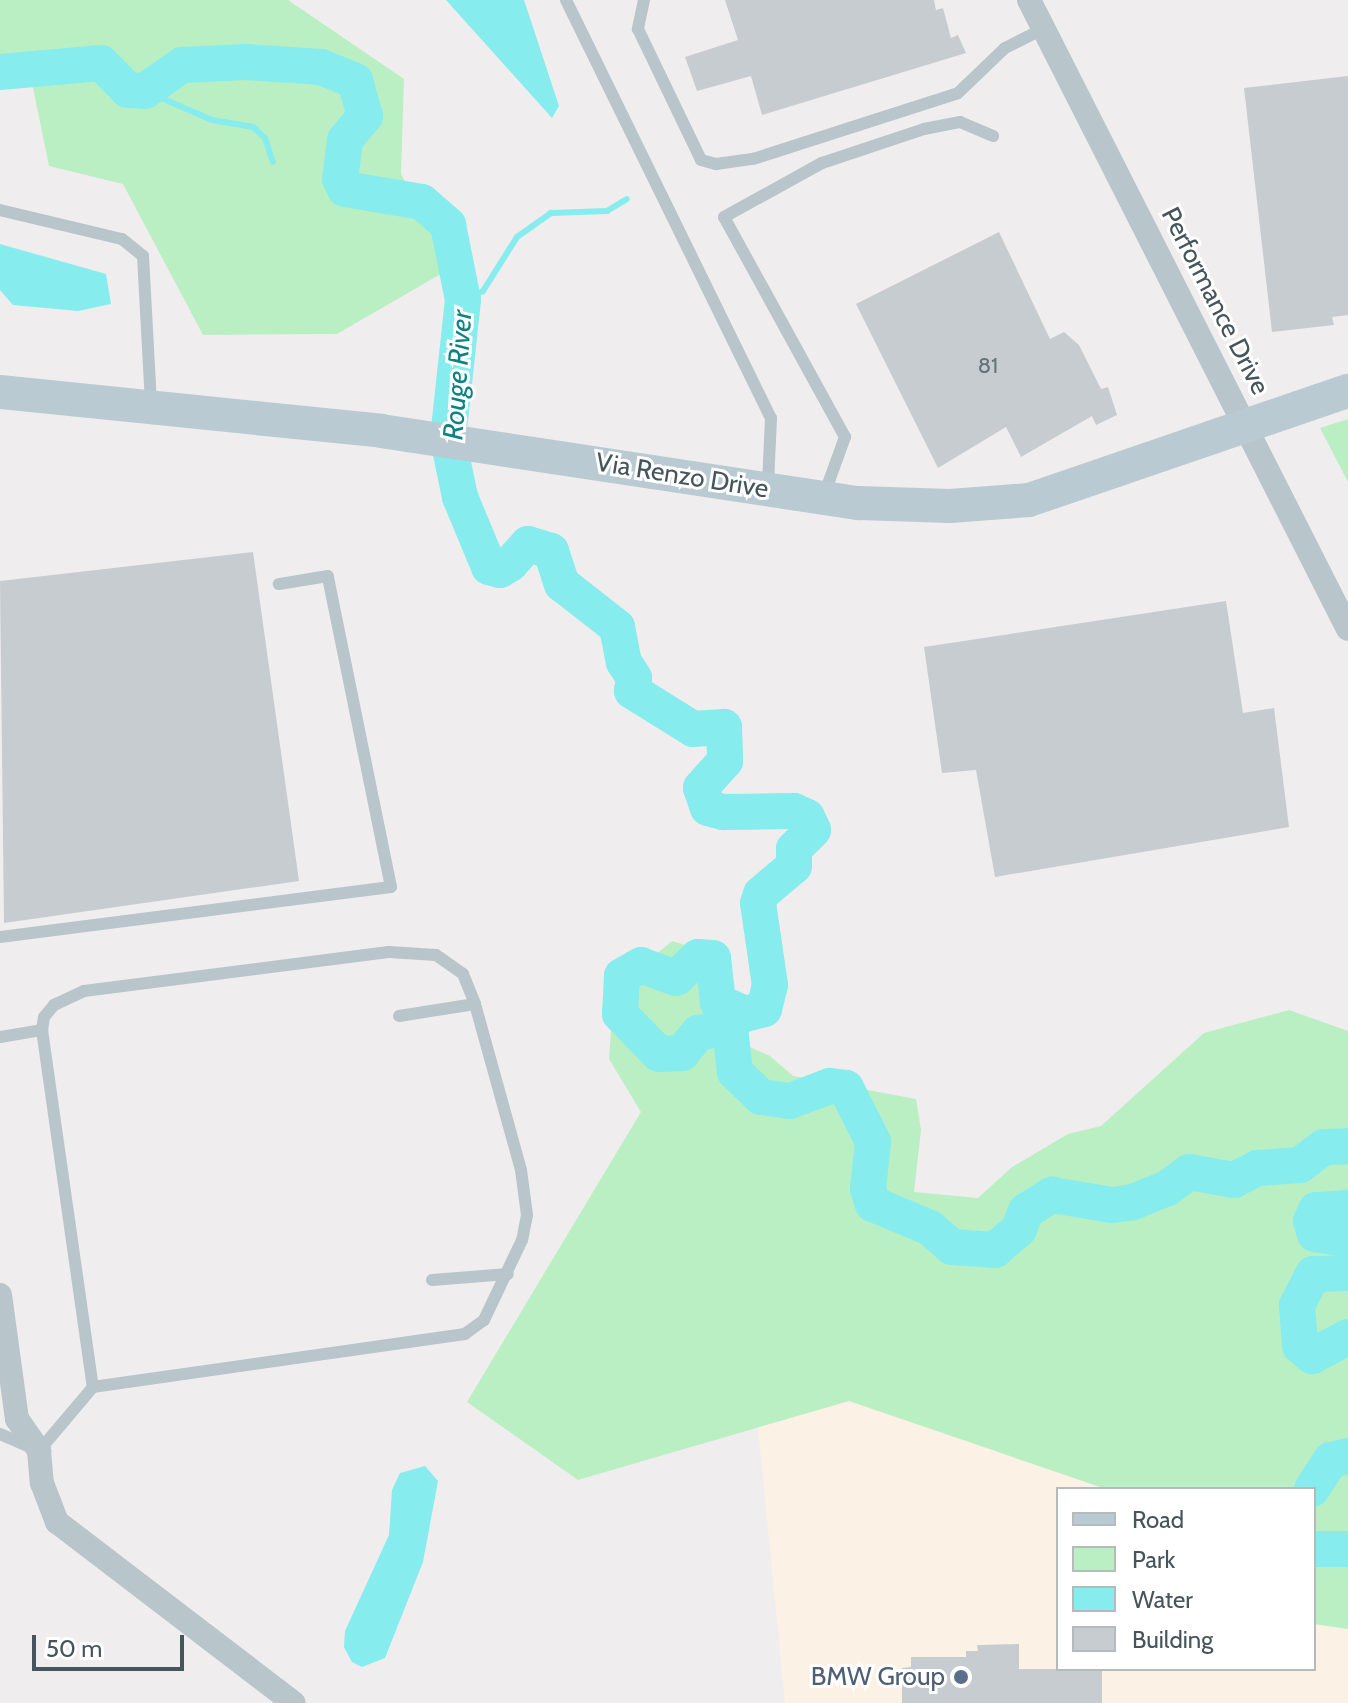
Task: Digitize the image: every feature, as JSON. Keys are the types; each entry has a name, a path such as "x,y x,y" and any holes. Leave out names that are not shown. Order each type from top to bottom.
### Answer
{"street":[{"name":"Performance Drive","path":"1029,0 1248,424 1348,629"},
{"name":"Via Renzo Drive","path":"0,392 381,431 823,498 950,506 1029,500 1348,391"},
{"path":"0,1295 17,1419 39,1451 42,1483 57,1522 294,1703"}],"lane":[{"path":"566,0 771,418 768,490"},
{"path":"644,0 638,29 701,160 716,164 753,159 958,93 1005,48 1043,29"},
{"path":"823,498 845,437 724,217 822,163 924,129 960,122 993,136"},
{"path":"0,210 122,239 143,256 151,408"},
{"path":"0,937 391,887 328,576 279,584"},
{"path":"0,1434 39,1451 93,1387 465,1334 484,1320 508,1274 527,1215 521,1170 475,1004 463,974 436,955 389,952 84,991 54,1005 44,1017 42,1030 93,1387"},
{"path":"399,1016 475,1004"},
{"path":"0,1037 42,1030"},
{"path":"432,1280 508,1274"}],"shaded area":[{"path":"849,1401 1100,1487 1056,1487 1056,1671 1316,1671 1316,1624 1348,1629 1348,1703 785,1703 758,1427"}],"green space":[{"path":"0,0 288,0 404,79 401,174 451,268 337,334 203,335 123,184 49,166 29,68 0,66"},
{"path":"1348,419 1348,482 1320,428"},
{"path":"672,941 712,953 722,973 717,1014 729,1038 770,1056 793,1076 916,1099 921,1130 914,1192 978,1198 1012,1167 1068,1134 1101,1126 1204,1033 1289,1010 1348,1031 1348,1629 1316,1624 1316,1487 1100,1487 849,1401 578,1480 467,1402 641,1112 609,1059 614,990"}],"water":[{"path":"446,0 524,0 559,106 552,118"},
{"path":"0,244 106,274 111,304 78,311 13,305 0,290"},
{"path":"425,1466 438,1481 423,1562 385,1658 362,1667 352,1662 344,1647 345,1631 389,1535 392,1490 400,1473"}],"building":[{"path":"725,0 934,0 936,10 943,8 951,38 958,35 966,53 762,115 751,76 697,91 685,57 738,40"},
{"path":"1348,76 1348,315 1332,317 1334,325 1272,332 1244,88"},
{"path":"999,232 1050,339 1064,332 1079,345 1101,389 1108,387 1117,415 1096,425 1092,416 1021,457 1006,427 938,468 856,304"},
{"path":"253,552 299,881 4,923 0,581"},
{"path":"1226,601 1243,713 1274,708 1289,827 995,877 976,770 942,773 924,647"},
{"name":"BMW Group","path":"1019,1644 1019,1669 1102,1671 1102,1703 902,1703 902,1668 911,1667 911,1657 966,1657 966,1651 978,1651 977,1645"}],"waterway":[{"name":"Rouge River","path":"0,72 101,63 128,90 145,91 182,65 246,62 321,67 355,81 365,116 345,140 340,179 345,189 422,202 448,225 463,300 448,439 460,497 489,567 500,570 510,564 528,544 551,551 562,584 617,627 624,662 634,678 632,691 693,729 724,727 725,761 701,788 708,808 723,812 794,811 807,817 813,830 794,849 794,866 761,894 758,903 770,985 764,1009 745,1014 718,1002 713,958 698,957 676,978 641,965 622,976 620,1014 659,1054 682,1053 698,1033 730,1027 735,1072 761,1097 790,1101 830,1086 846,1088 873,1142 868,1189 873,1204 930,1228 952,1247 995,1250 1019,1229 1026,1211 1052,1195 1112,1205 1133,1202 1166,1189 1189,1172 1234,1180 1258,1168 1300,1165 1324,1147 1348,1146"},
{"path":"145,91 212,120 253,127 265,138 273,162"},
{"path":"463,300 483,291 517,237 551,213 607,211 627,199"},
{"name":"Rouge River","path":"1348,1208 1316,1210 1311,1221 1315,1234 1348,1239"},
{"name":"Rouge River","path":"1348,1273 1313,1274 1297,1305 1300,1346 1312,1356 1348,1337"},
{"name":"Rouge River","path":"1313,1487 1331,1460 1348,1456"},
{"name":"Rouge River","path":"1316,1549 1348,1549"}],"place":[{"name":"BMW Group","path":"961,1677"}]}
